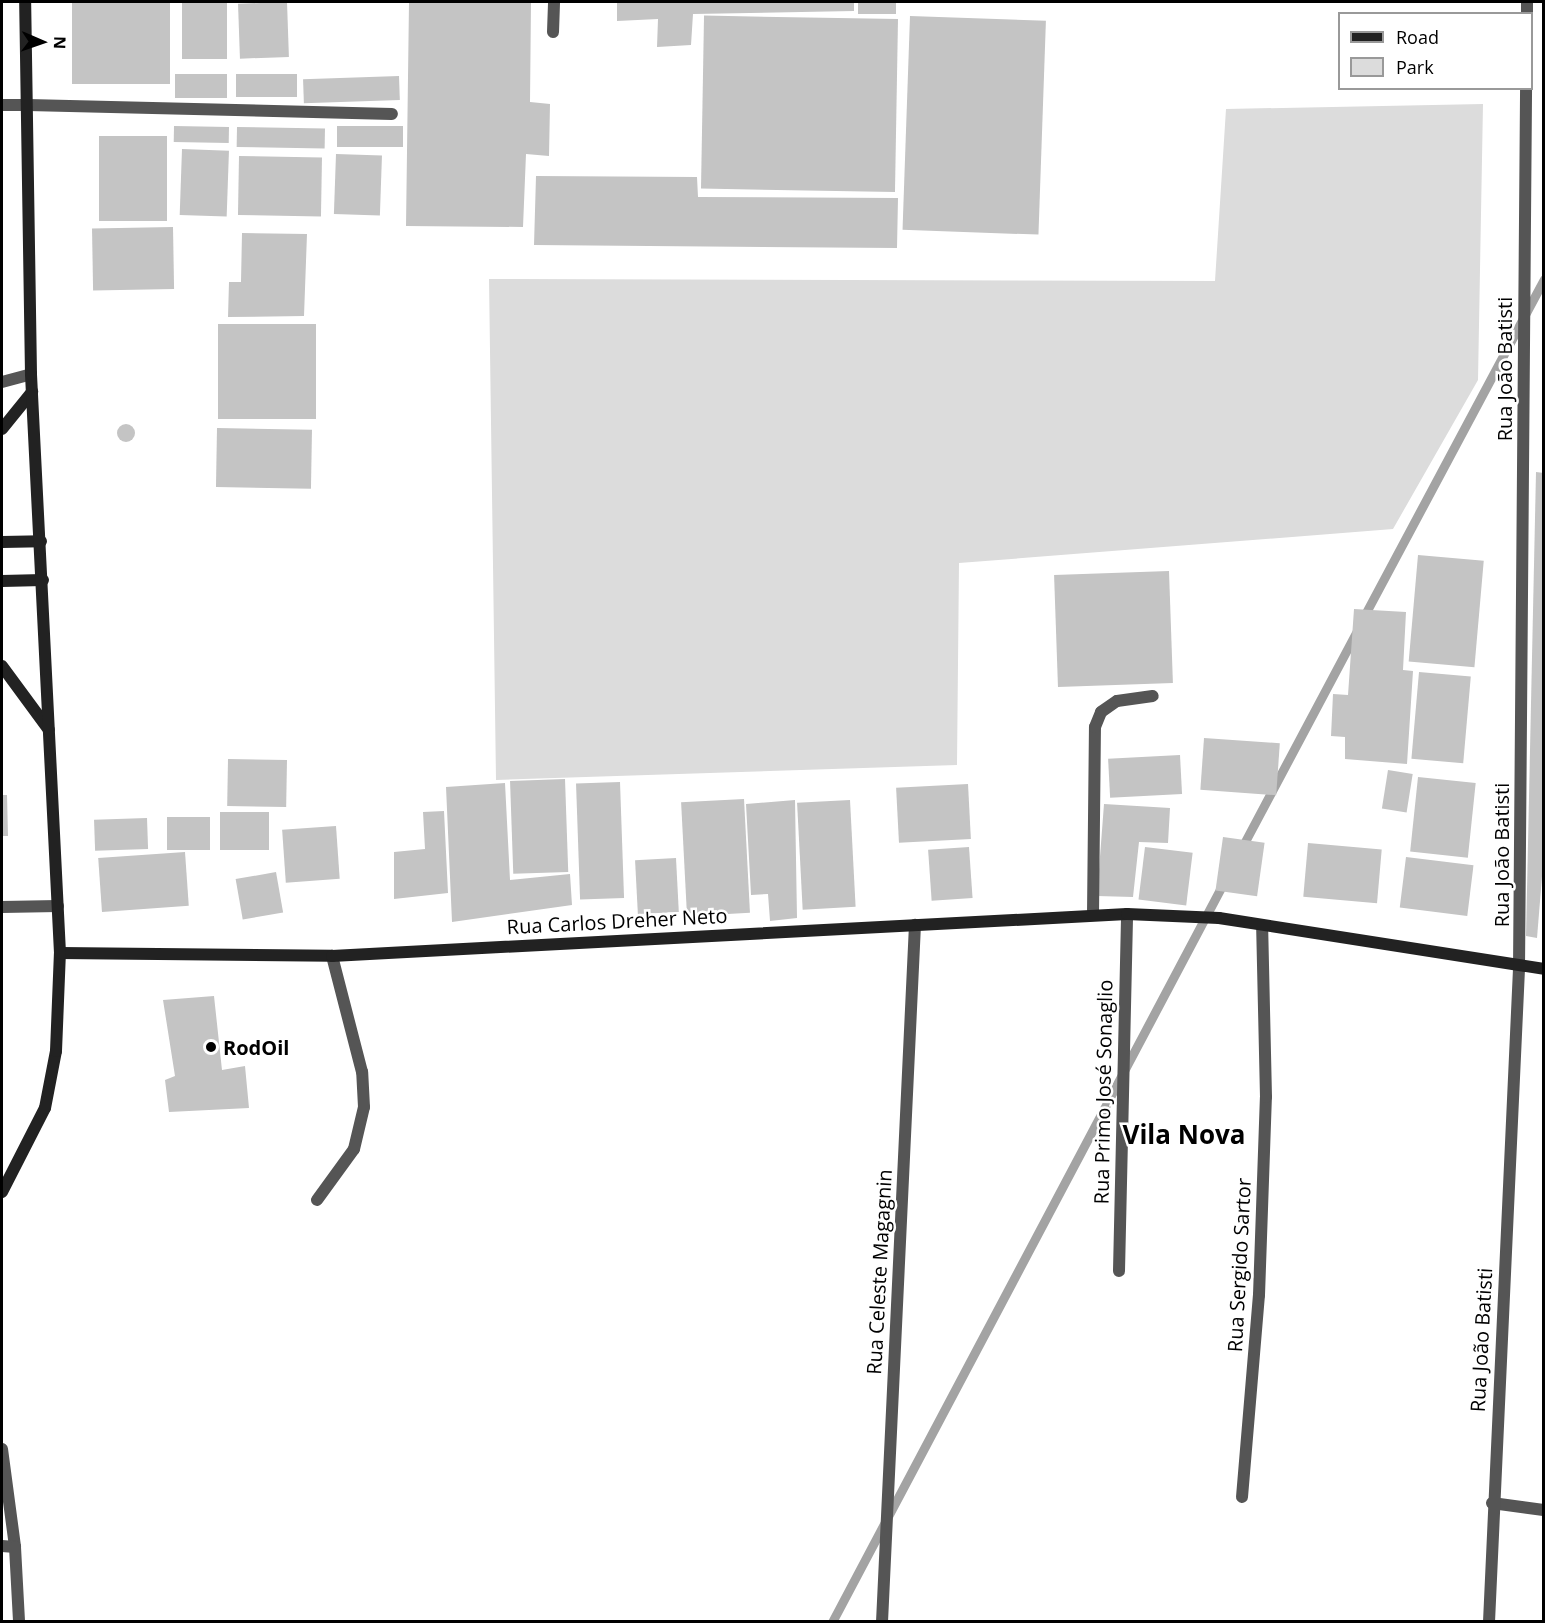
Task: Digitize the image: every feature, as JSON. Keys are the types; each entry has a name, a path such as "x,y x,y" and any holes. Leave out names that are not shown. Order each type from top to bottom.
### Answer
{"main road":[{"path":"2,1192 45,1108 56,1051 60,953 31,374 25,2"},
{"path":"2,429 32,392"},
{"path":"2,542 41,541"},
{"path":"2,581 43,580"},
{"path":"2,666 49,731"},
{"name":"Rua Carlos Dreher Neto","path":"60,953 332,956 1127,914 1219,918 1520,969 1544,969"}],"street":[{"path":"554,2 554,32"},
{"name":"Rua João Batisti","path":"1489,1622 1492,1503 1520,969 1526,90"},
{"path":"2,105 392,114"},
{"path":"2,382 31,374"},
{"path":"1093,914 1095,727 1101,712 1117,701 1153,696"},
{"path":"2,907 58,906"},
{"name":"Rua Primo José Sonaglio","path":"1119,1271 1121,1042 1127,914"},
{"name":"Rua Celeste Magagnin","path":"882,1622 915,925"},
{"name":"Rua Sergido Sartor","path":"1242,1497 1263,1178 1262,926"},
{"path":"317,1200 354,1149 364,1107 362,1072 332,956"},
{"path":"2,1449 15,1547 19,1622"},
{"path":"1492,1503 1544,1510"},
{"path":"2,1546 15,1547"}],"green space":[{"path":"1483,104 1478,380 1393,529 959,563 957,765 496,780 489,279 1215,281 1226,109"}],"building":[{"path":"72,2 170,2 170,84 72,84"},
{"path":"182,2 227,2 227,59 182,59"},
{"path":"287,2 289,57 240,59 238,4"},
{"path":"409,2 531,2 530,102 550,104 549,156 526,154 523,227 406,226"},
{"path":"617,2 854,2 854,11 693,14 691,45 657,47 658,19 617,21"},
{"path":"858,2 896,2 896,14 858,14"},
{"path":"704,16 898,19 895,192 701,189"},
{"path":"910,16 1046,21 1038,235 903,230"},
{"path":"175,74 227,74 227,98 175,98"},
{"path":"236,74 297,74 297,97 236,97"},
{"path":"399,76 400,100 304,103 303,79"},
{"path":"174,126 229,127 229,143 174,142"},
{"path":"337,126 403,126 403,147 337,147"},
{"path":"237,127 325,129 325,149 237,147"},
{"path":"99,136 167,136 167,221 99,221"},
{"path":"182,149 229,151 227,217 180,215"},
{"path":"336,154 382,156 380,216 334,214"},
{"path":"239,156 322,157 321,216 238,215"},
{"path":"536,176 697,177 698,197 898,198 897,248 534,245"},
{"path":"173,227 174,289 93,290 92,228"},
{"path":"242,233 307,234 304,316 228,317 229,282 241,282"},
{"path":"218,324 316,324 316,419 218,419"},
{"path":"122,424 130,424 135,429 133,440 122,442 117,437 117,429"},
{"path":"217,428 312,430 311,489 216,487"},
{"path":"1536,472 1544,473 1544,852 1537,938 1526,936"},
{"path":"1418,555 1484,561 1474,667 1409,662"},
{"path":"1169,571 1173,683 1058,687 1054,575"},
{"path":"1354,609 1406,612 1403,670 1413,671 1407,764 1345,759 1345,737 1331,736 1333,694 1348,695"},
{"path":"1419,672 1471,677 1463,763 1411,759"},
{"path":"1204,738 1280,743 1276,795 1200,790"},
{"path":"1180,755 1182,794 1110,798 1108,759"},
{"path":"228,759 287,760 286,807 227,806"},
{"path":"1388,770 1413,774 1407,812 1382,809"},
{"path":"1418,777 1476,783 1468,858 1410,852"},
{"path":"565,779 568,872 513,874 510,781"},
{"path":"620,782 624,898 580,899 576,784"},
{"path":"505,783 510,880 570,874 572,905 452,922 446,787"},
{"path":"968,784 971,839 899,843 896,788"},
{"path":"2,795 7,795 8,836 2,836"},
{"path":"744,799 750,913 687,916 681,802"},
{"path":"795,800 797,918 770,921 768,894 751,895 746,804"},
{"path":"850,800 856,907 803,910 797,803"},
{"path":"1104,804 1170,808 1168,843 1139,842 1133,897 1097,896"},
{"path":"444,811 448,893 394,899 394,852 425,849 423,812"},
{"path":"220,812 269,812 269,850 220,850"},
{"path":"167,817 210,817 210,850 167,850"},
{"path":"147,818 148,849 95,851 94,820"},
{"path":"336,826 340,879 286,883 282,830"},
{"path":"1223,837 1265,843 1257,896 1215,890"},
{"path":"1308,843 1382,849 1377,903 1303,897"},
{"path":"969,847 973,898 932,901 928,850"},
{"path":"1145,847 1193,853 1186,905 1139,900"},
{"path":"185,852 189,906 102,912 98,858"},
{"path":"1406,857 1473,865 1467,916 1400,908"},
{"path":"676,858 679,912 638,914 635,860"},
{"path":"276,872 283,912 243,919 236,879"},
{"path":"214,996 222,1070 245,1066 249,1108 169,1112 165,1080 175,1076 163,1000"}],"waterway":[{"path":"1363,618 1544,279"},
{"path":"1241,849 1357,631"},
{"path":"832,1622 1225,880"}],"place":[{"name":"RodOil","path":"211,1047"}],"district":[{"name":"Vila Nova","path":"1184,1135"}]}
